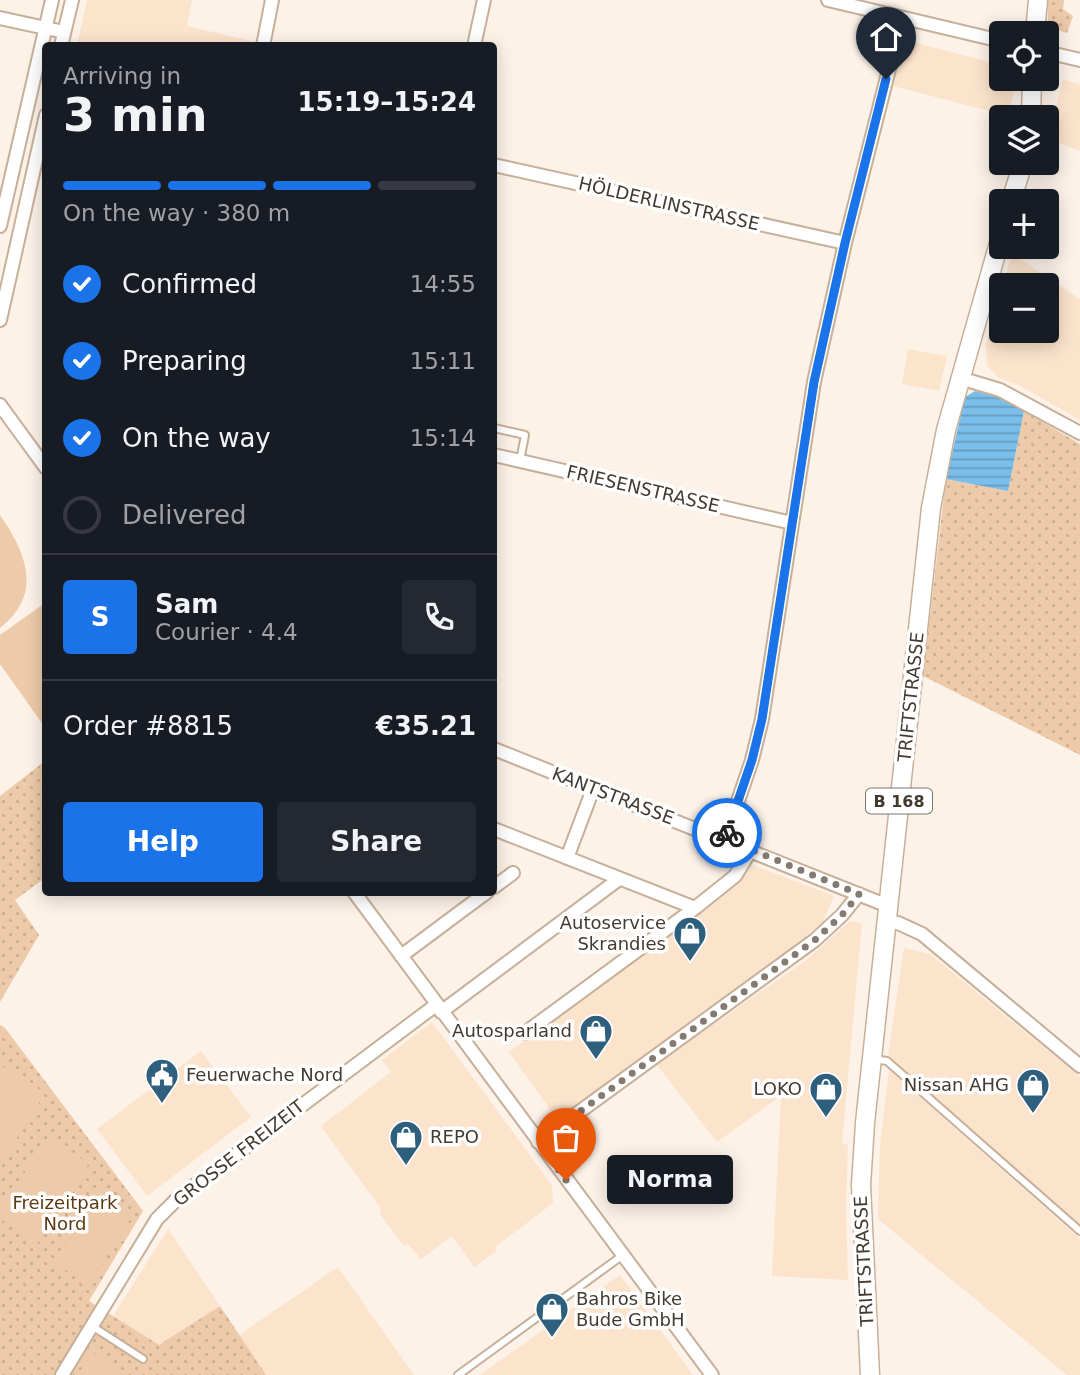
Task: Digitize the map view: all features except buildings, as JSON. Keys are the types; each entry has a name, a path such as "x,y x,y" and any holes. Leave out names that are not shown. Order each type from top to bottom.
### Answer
{"main road":[{"path":"1027,0 1028,21"},
{"path":"1036,21 1038,0"},
{"name":"TRIFTSTRASSE","path":"870,1375 861,1185 871,1058 931,508 946,430 994,259"}],"street":[{"path":"43,42 52,0"},
{"path":"0,18 45,29 63,39 72,0"},
{"path":"264,42 272,0"},
{"path":"475,42 484,0"},
{"path":"828,0 989,38"},
{"path":"725,839 752,760 762,719 814,382 845,243 902,18"},
{"path":"1059,55 1080,60"},
{"path":"0,226 41,60"},
{"path":"0,320 42,133"},
{"name":"HÖLDERLINSTRASSE","path":"497,165 845,243"},
{"path":"960,378 1009,394 1080,433"},
{"path":"0,405 42,463"},
{"name":"FRIESENSTRASSE","path":"497,456 792,523"},
{"name":"KANTSTRASSE","path":"497,750 859,894 898,923 922,934 1080,1066"},
{"path":"567,858 593,789"},
{"path":"497,830 695,908"},
{"path":"525,1033 735,876 751,850"},
{"path":"497,885 513,873"},
{"path":"439,1008 619,879"},
{"path":"538,1142 815,940 842,915 859,894"},
{"path":"357,896 712,1375"},
{"path":"401,956 482,896"},
{"name":"GROSSE FREIZEIT","path":"62,1375 157,1219 178,1198 439,1008"}],"lane":[{"path":"497,429 525,435 520,461"},
{"path":"871,1058 887,1061 1080,1231"},
{"path":"458,1375 623,1255"},
{"path":"92,1326 143,1359"}],"shaded area":[{"path":"87,0 192,0 187,26 251,41 251,42 78,42"},
{"path":"905,40 989,62 989,91 1014,91 1011,105 989,105 989,111 893,86"},
{"path":"1063,80 1080,84 1080,151 1059,143 1059,105 1056,105"},
{"path":"1011,259 1020,259 1041,273 1006,273"},
{"path":"1059,285 1080,299 1080,420 1017,384 999,378 987,366 986,345 989,335 989,343 1059,343"},
{"path":"908,349 947,356 939,391 902,384"},
{"path":"750,864 834,896 823,922 557,1119 509,1052 721,898 737,885"},
{"path":"850,921 862,923 842,1144 848,1145 848,1280 772,1276 781,1096 717,1142 656,1064 805,961"},
{"path":"904,948 930,954 1080,1077 1080,1225 888,1056"},
{"path":"432,1022 552,1185 553,1203 495,1247 497,1251 474,1267 452,1236 421,1259 408,1244 404,1246 380,1214 381,1209 321,1126 391,1072 382,1060"},
{"path":"201,1051 251,1117 147,1196 97,1129"},
{"path":"889,1070 1080,1239 1080,1375 1067,1375 878,1219 880,1145"},
{"path":"168,1229 220,1306 159,1346 113,1316"},
{"path":"338,1267 414,1375 266,1375 239,1335"},
{"path":"620,1275 693,1375 480,1375"}],"green space":[{"path":"1048,0 1064,0 1063,9 1073,16 1067,33 1059,31 1059,21 1048,21"},
{"path":"1024,411 1080,444 1080,755 923,676 946,479 1008,491"},
{"path":"0,515 23,559 26,588 13,615 0,628"},
{"path":"42,605 42,723 0,664 0,635"},
{"path":"42,763 42,880 15,900 39,935 0,1002 0,796"},
{"name":"Freizeitpark Nord","path":"0,1025 5,1028 143,1211 89,1301 159,1345 220,1306 266,1375 0,1375"},
{"path":"0,1065 45,1093 0,1165"},
{"path":"48,1137 89,1163 38,1243 0,1219 0,1211"},
{"path":"99,1190 134,1213 89,1285 53,1262"},
{"path":"92,1352 129,1375 78,1375"}],"water":[{"path":"975,391 1001,398 1024,411 1008,491 946,479 965,397"}],"way so far":[{"path":"566,1180 538,1142 815,940 842,915 859,894 725,839 727,833"}],"place":[{"name":"Autoservice Skrandies","path":"690,963"},
{"name":"Autosparland","path":"596,1061"},
{"name":"Feuerwache Nord","path":"162,1105"},
{"name":"Nissan AHG","path":"1033,1115"},
{"name":"LOKO","path":"826,1119"},
{"name":"REPO","path":"406,1167"},
{"name":"Norma","path":"566,1180"},
{"name":"Bahros Bike Bude GmbH","path":"552,1339"}],"route":[{"path":"727,833 752,760 762,719 814,382 886,79"}]}
